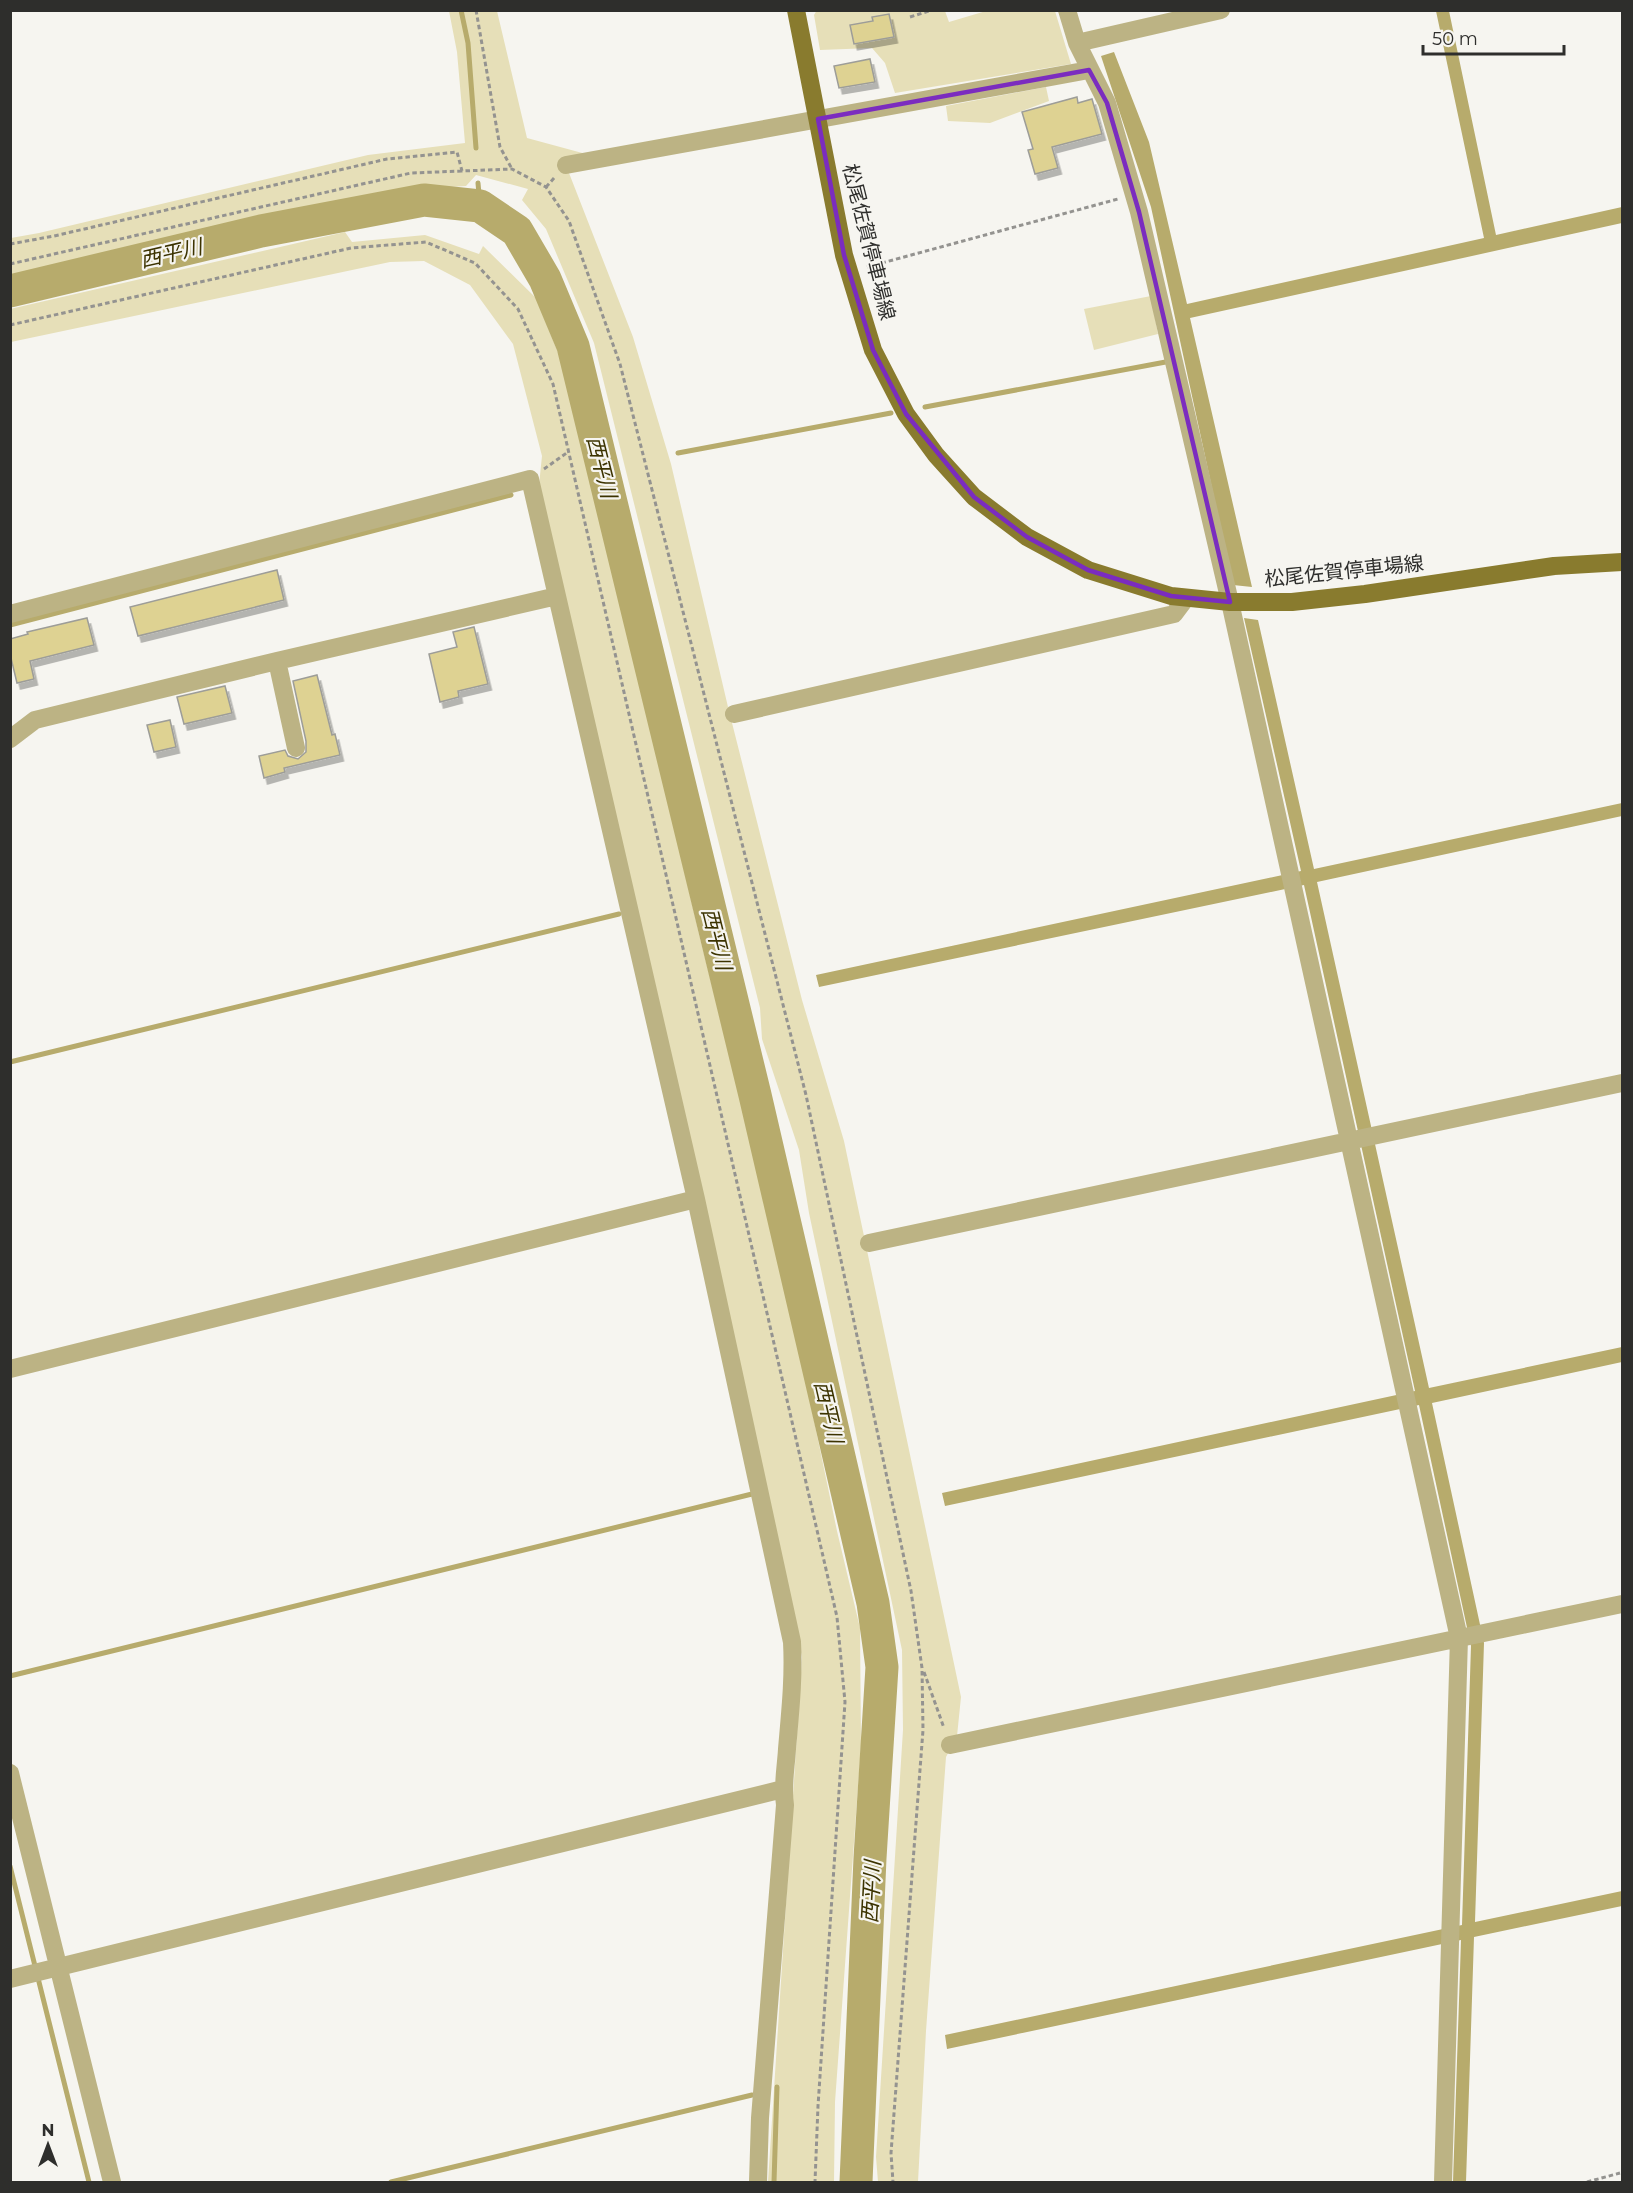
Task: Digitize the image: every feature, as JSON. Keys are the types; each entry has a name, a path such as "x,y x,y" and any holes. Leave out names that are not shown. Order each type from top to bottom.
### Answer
{"main road":[{"name":"松尾佐賀停車場線","path":"796,10 849,272 873,350 906,414 936,454 974,497 1027,537 1088,570 1171,596 1230,602 1292,602 1365,594 1554,566 1623,562"}],"street":[{"path":"1067,10 1077,43 1107,103 1134,195 1174,360 1230,602 1459,1638 1443,2182"},
{"path":"1077,43 1221,10"},
{"path":"566,165 1089,70"},
{"path":"10,614 530,478 696,1199 792,1642 791,1700 783,1789 785,1805 760,2118 759,2182"},
{"path":"10,739 35,720 557,596"},
{"path":"734,714 1174,614 1186,598"},
{"path":"277,661 296,748"},
{"path":"868,1243 1623,1083"},
{"path":"10,1369 696,1199"},
{"path":"950,1745 1623,1604"},
{"path":"10,1773 112,2182"},
{"path":"10,1979 783,1789"}],"path":[{"path":"476,10 500,147 512,169"},
{"path":"910,17 932,10"},
{"path":"10,244 54,236 387,159 457,152 462,171"},
{"path":"10,264 411,173 512,169 546,187 569,221 620,364 806,1095 911,1591 922,1668 923,1730 891,2153 893,2182"},
{"path":"849,272 1134,195"},
{"path":"10,325 351,248 426,242 475,263 518,309 553,384 837,1617 845,1702 819,2083 815,2182"},
{"path":"530,478 568,452"},
{"path":"922,1668 950,1745"},
{"path":"1587,2182 1620,2173"}],"highlighted area":[{"path":"1089,70 1107,103 1139,212 1230,602 1171,596 1088,570 1027,537 974,497 906,414 873,350 844,255 818,119"}],"shaded area":[{"path":"817,10 945,11 949,22 986,11 1055,11 1071,64 895,93 885,63 872,48 820,50 814,15"},
{"path":"449,11 497,11 527,138 586,154 569,173 633,337 671,464 728,707 802,1000 844,1141 961,1697 957,1736 946,1757 926,2031 918,2182 878,2182 876,2157 903,1730 902,1650 809,1213 799,1150 762,1039 760,1008 594,343 546,229 522,200 528,189 476,175 466,186 400,190 11,277 11,238 368,155 465,143 457,52"},
{"path":"1436,11 1449,11 1496,235 1622,207 1622,223 1190,318 1252,587 1233,585 1151,207 1101,56 1114,52 1149,142 1187,304 1484,238"},
{"path":"1046,87 1049,101 990,123 948,121 946,106"},
{"path":"345,232 352,242 425,235 479,254 483,246 536,298 559,355 602,519 699,934 781,1262 837,1531 860,1628 861,1746 835,2102 834,2182 768,2182 802,1657 702,1192 539,485 542,456 513,344 470,285 424,261 390,262 11,342 10,309"},
{"path":"1151,296 1158,334 1094,350 1084,309"},
{"path":"1244,618 1258,620 1314,869 1622,803 1622,816 1317,882 1429,1388 1622,1347 1622,1362 1432,1403 1484,1643 1475,1922 1622,1891 1622,1906 1474,1937 1466,2182 1453,2182 1461,1940 947,2049 945,2035 1462,1925 1471,1646 1419,1405 945,1506 942,1493 1415,1391 1304,885 819,987 816,975 1301,871"}],"building":[{"path":"889,14 894,37 854,44 850,25 873,21 872,17"},
{"path":"870,59 875,82 839,88 834,66"},
{"path":"1077,97 1078,103 1092,99 1102,134 1052,147 1058,168 1035,174 1028,150 1033,149 1022,112"},
{"path":"277,570 284,600 138,636 130,607"},
{"path":"87,618 94,645 30,661 34,679 17,683 10,654 10,639 28,634 27,632"},
{"path":"474,627 488,684 458,691 459,697 440,702 429,654 457,647 453,632"},
{"path":"317,675 332,735 335,734 340,755 284,768 285,772 264,778 259,756 285,750 288,756 298,759 306,752 306,741 293,681"},
{"path":"225,686 232,713 184,724 177,697"},
{"path":"170,720 176,747 154,752 147,725"}],"waterway":[{"path":"461,10 468,43 476,148"},
{"path":"478,183 480,206"},
{"name":"西平川","path":"10,291 261,231 424,200 480,206 517,231 545,279 573,346 755,1095 873,1603 882,1667 870,1858 856,2182"},
{"path":"925,407 1171,361"},
{"path":"678,453 891,413"},
{"path":"10,625 511,495"},
{"path":"10,1062 619,914"},
{"path":"10,1676 752,1494"},
{"path":"10,1866 89,2182"},
{"path":"774,2182 777,2087"},
{"path":"391,2182 752,2095"}]}
